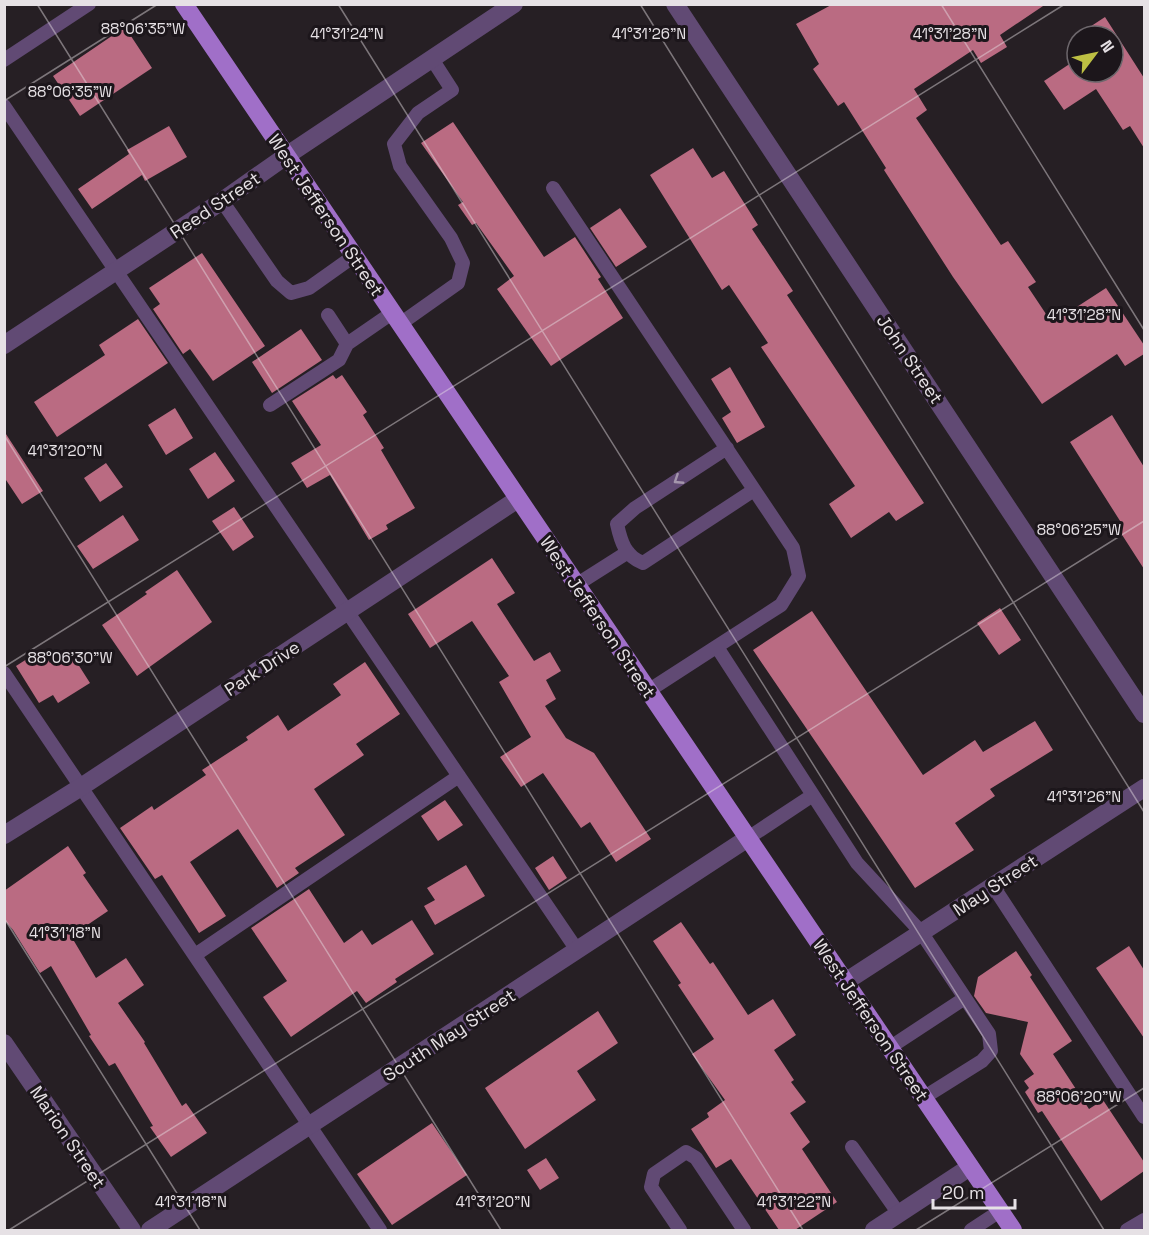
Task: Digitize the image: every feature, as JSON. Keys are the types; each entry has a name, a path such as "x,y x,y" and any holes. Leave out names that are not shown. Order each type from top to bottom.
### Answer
{"main road":[{"name":"West Jefferson Street","path":"184,4 1013,1230"}],"street":[{"name":"Reed Street","path":"4,345 514,4"},
{"name":"John Street","path":"675,4 1144,714"},
{"name":"Park Drive","path":"4,835 81,787 518,499"},
{"name":"May Street","path":"845,982 1144,788"},
{"name":"South May Street","path":"150,1230 748,838"},
{"name":"Marion Street","path":"4,1043 132,1230"},
{"path":"874,1230 970,1167"}],"lane":[{"path":"4,60 89,4"},
{"path":"270,405 339,360 347,344 458,283 463,263 451,238 400,166 394,144 418,113 452,90 432,59"},
{"path":"4,106 578,950"},
{"path":"553,188 793,548 799,576 782,605 648,691"},
{"path":"222,201 277,281 291,293 309,288 354,256"},
{"path":"328,315 347,344"},
{"path":"727,448 635,508 617,524 620,540 632,558 643,563 754,490"},
{"path":"576,585 628,552"},
{"path":"717,647 857,863 921,932 989,1034 991,1051 982,1061 923,1098"},
{"path":"4,673 380,1230"},
{"path":"195,955 459,776"},
{"path":"748,838 813,795"},
{"path":"993,886 1144,1116"},
{"path":"889,1048 965,998"},
{"path":"852,1147 899,1214"},
{"path":"680,1230 651,1187 654,1174 686,1152 696,1158 744,1230"},
{"path":"971,1230 1000,1211"},
{"path":"1127,1230 1144,1220"}],"building":[{"path":"833,4 1046,4 1000,35 1007,47 981,63 973,50 914,89 927,110 916,118 1001,245 1008,241 1036,282 1028,287 1052,323 1106,288 1144,345 1144,354 1125,366 1117,354 1042,404 953,277 884,170 886,168 844,102 838,106 813,69 819,64 796,24"},
{"path":"1105,17 1109,24 1094,24"},
{"path":"125,27 152,68 80,116 53,76"},
{"path":"1125,48 1144,78 1144,148 1130,126 1123,130 1096,89 1064,110 1044,81 1065,67 1065,84 1125,84"},
{"path":"453,122 544,257 575,237 601,277 598,279 623,318 551,366 497,289 514,276 476,223 472,225 458,205 463,202 421,143"},
{"path":"169,126 187,157 145,181 142,175 92,209 78,189 129,154 127,150"},
{"path":"693,148 712,178 724,171 758,225 752,229 793,291 787,295 924,503 896,521 889,512 851,538 829,504 855,486 761,347 768,343 729,285 722,290 650,175"},
{"path":"620,208 647,247 616,267 590,228"},
{"path":"202,253 265,346 213,381 190,349 183,354 153,309 160,304 149,288"},
{"path":"138,319 168,363 57,437 34,402 105,355 99,345"},
{"path":"301,329 322,360 272,393 252,362"},
{"path":"730,367 765,427 737,443 722,418 731,412 711,379"},
{"path":"333,375 336,379 342,375 367,412 363,415 384,448 381,450 415,508 386,525 388,529 369,540 330,475 307,488 291,463 321,445 292,401"},
{"path":"175,408 193,438 166,455 148,425"},
{"path":"1112,415 1144,467 1144,569 1117,527 1122,524 1070,442"},
{"path":"4,431 43,491 22,504 4,477"},
{"path":"215,452 235,481 208,499 189,469"},
{"path":"106,463 123,487 100,502 84,478"},
{"path":"234,507 254,537 233,551 212,521"},
{"path":"123,515 139,540 93,569 77,546"},
{"path":"492,558 515,593 497,604 534,661 550,652 561,671 546,680 556,699 545,706 566,738 594,753 651,839 616,862 590,822 581,828 543,773 521,787 500,757 531,737 499,682 509,676 472,621 430,648 408,614"},
{"path":"177,570 212,622 137,676 102,625"},
{"path":"1000,608 1021,640 999,655 977,623"},
{"path":"812,611 923,775 975,740 983,752 1035,721 1053,750 990,789 995,796 955,823 974,850 915,888 753,650"},
{"path":"41,650 50,663 69,650 90,683 58,703 53,695 39,703 16,666"},
{"path":"365,662 400,714 356,744 364,755 314,789 345,835 295,868 299,873 277,888 238,829 190,862 226,916 199,933 162,875 155,879 120,828 152,806 154,810 206,775 202,770 248,740 246,737 278,715 288,731 341,695 333,684"},
{"path":"445,800 463,825 438,841 421,816"},
{"path":"68,846 86,873 83,875 108,911 71,936 96,978 126,958 144,985 118,1003 145,1042 182,1106 186,1103 207,1133 171,1157 150,1127 153,1126 115,1063 109,1066 89,1036 91,1035 51,966 40,973 4,919 4,891"},
{"path":"553,856 567,878 549,890 535,868"},
{"path":"466,865 485,896 435,925 424,906 435,900 427,888"},
{"path":"309,889 344,943 362,930 372,945 412,920 434,954 395,979 397,982 366,1003 357,991 291,1037 263,997 287,981 251,928"},
{"path":"681,922 710,964 713,962 748,1015 773,999 796,1035 774,1050 794,1080 791,1082 806,1102 790,1113 810,1142 802,1149 837,1202 795,1230 779,1230 731,1159 716,1168 691,1129 709,1117 707,1113 725,1100 692,1054 714,1039 678,985 681,983 653,941"},
{"path":"1129,946 1144,970 1144,1038 1096,968"},
{"path":"1016,951 1032,975 1030,977 1072,1041 1053,1054 1089,1109 1103,1100 1144,1162 1144,1171 1101,1201 1042,1111 1038,1113 1025,1092 1029,1088 1024,1081 1034,1074 1020,1054 1028,1022 986,1013 974,996 978,977"},
{"path":"598,1011 618,1043 577,1071 596,1100 525,1149 485,1088"},
{"path":"432,1123 467,1175 392,1225 357,1174"},
{"path":"546,1158 559,1178 540,1190 527,1170"}]}
